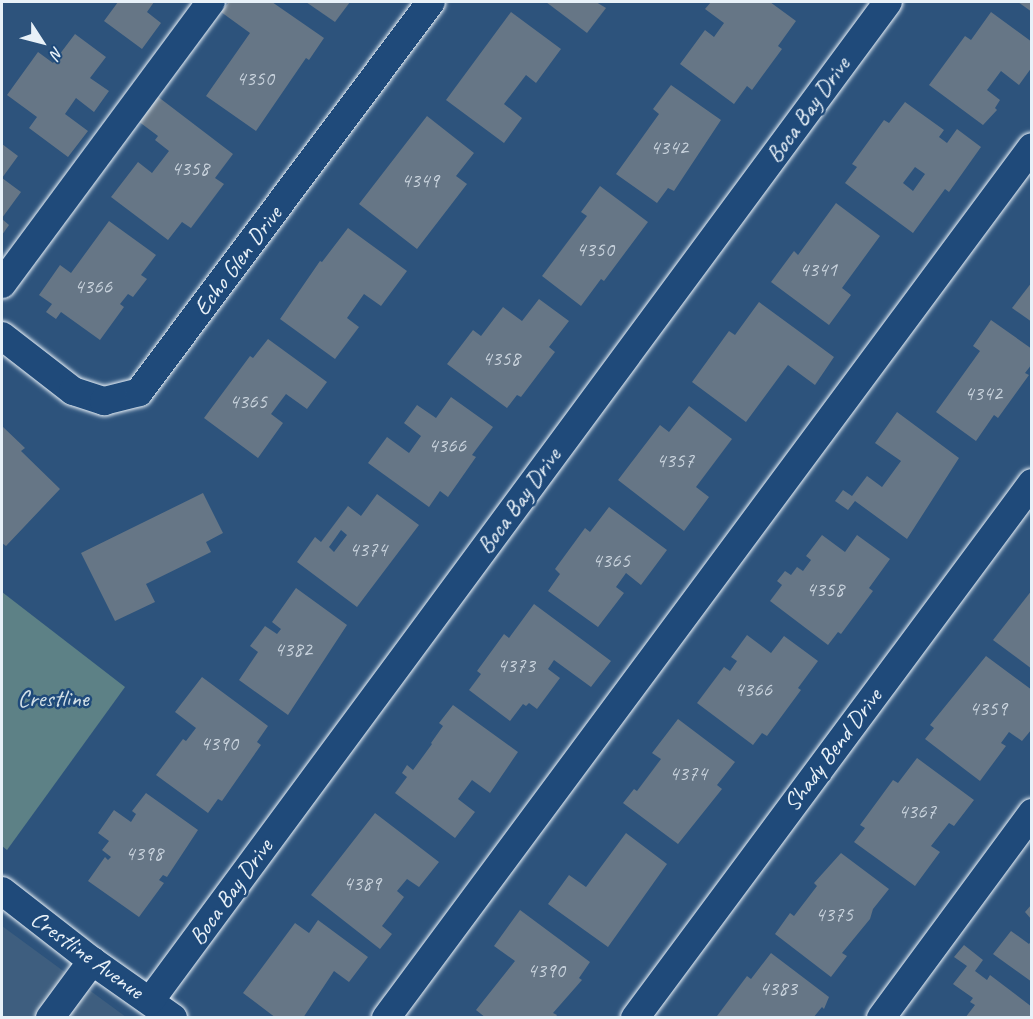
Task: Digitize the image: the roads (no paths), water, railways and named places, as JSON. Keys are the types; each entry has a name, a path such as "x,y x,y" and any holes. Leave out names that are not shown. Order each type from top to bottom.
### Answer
{"street":[{"path":"2,284 211,2"},
{"name":"Echo Glen Drive","path":"2,336 73,391 104,401 139,392 431,2"},
{"name":"Boca Bay Drive","path":"162,1009 888,2"},
{"path":"386,1017 1032,147"},
{"name":"Shady Bend Drive","path":"635,1017 1032,483"},
{"path":"881,1017 1032,813"},
{"name":"Crestline Avenue","path":"2,891 92,961 162,1009"},
{"path":"50,1017 92,961"}],"park label":[{"name":"Crestline","path":"53,699"}]}
